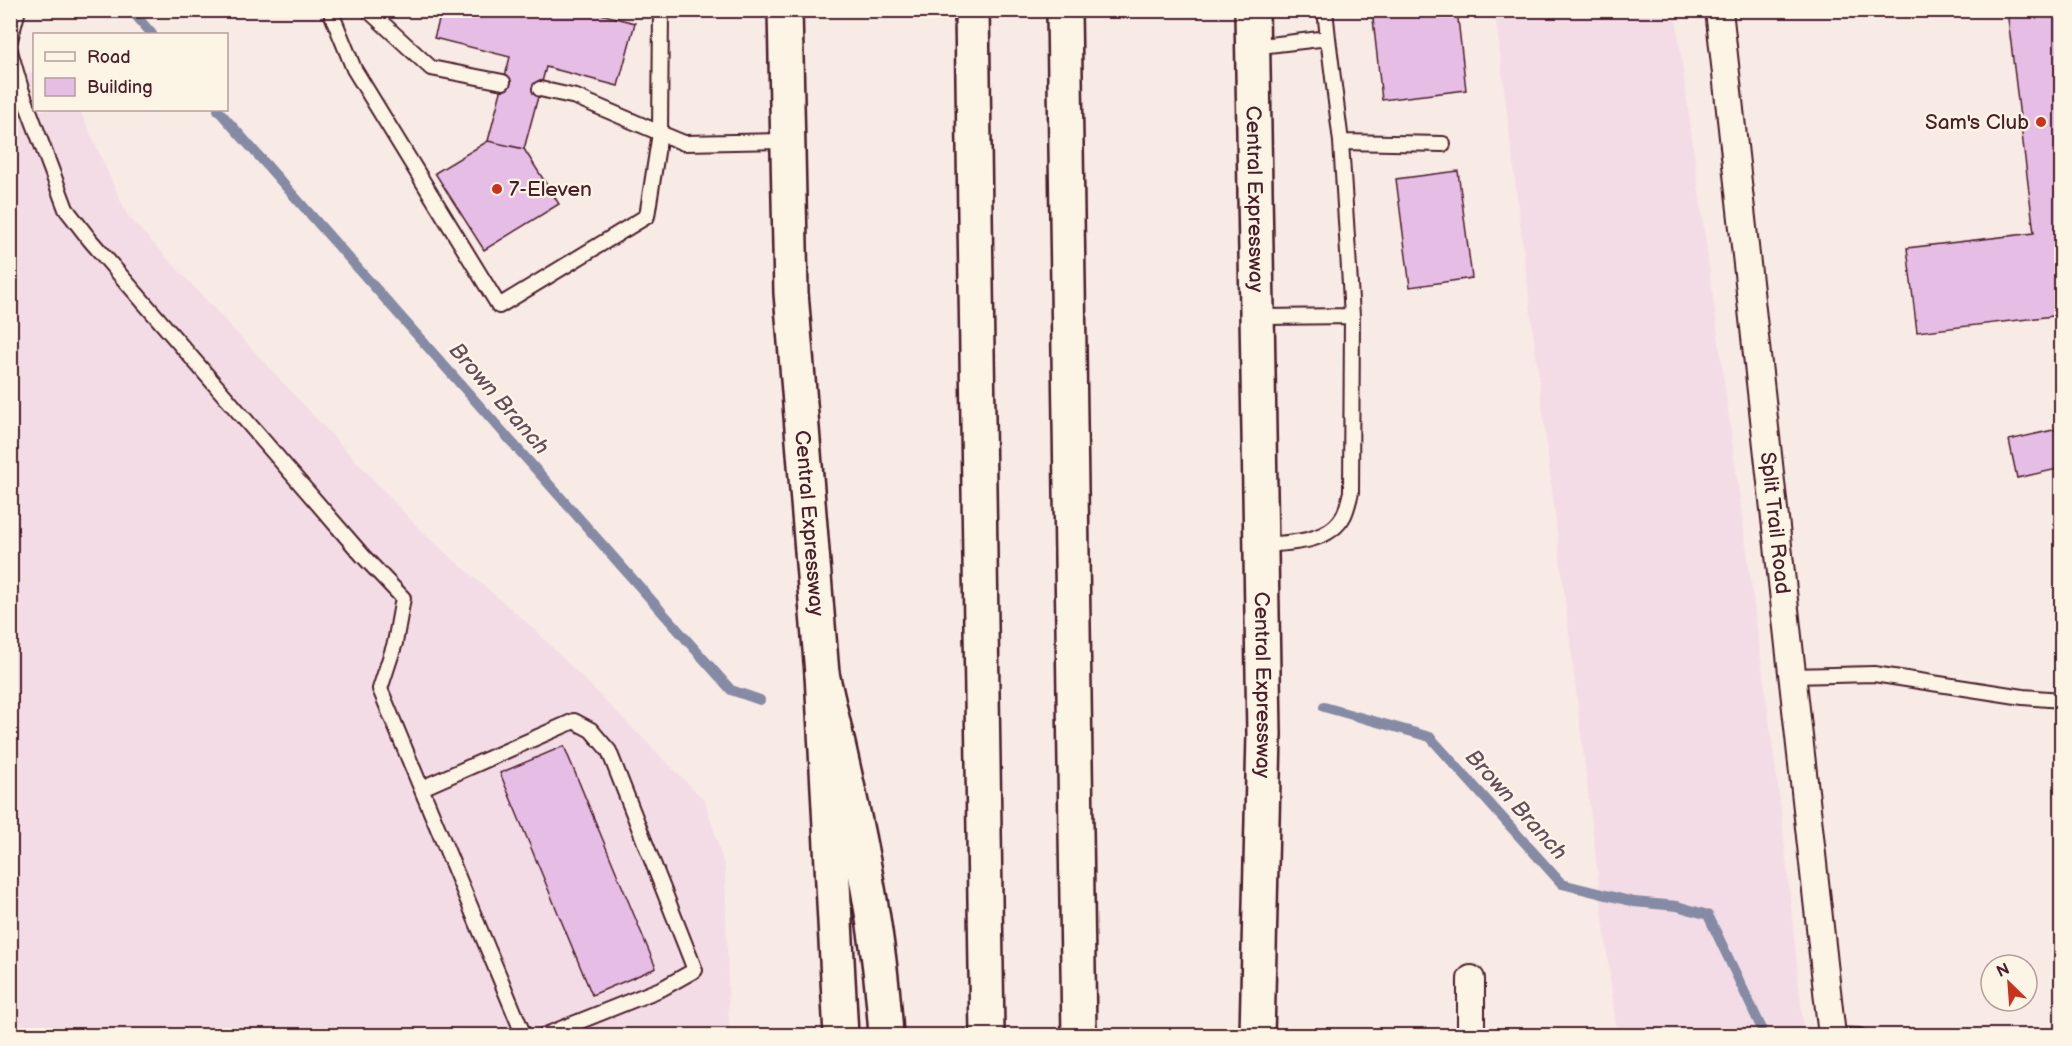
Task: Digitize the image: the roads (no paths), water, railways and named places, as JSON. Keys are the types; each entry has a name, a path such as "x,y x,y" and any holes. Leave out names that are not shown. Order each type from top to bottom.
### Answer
{"main road":[{"name":"Central Expressway","path":"784,10 791,293 822,674 837,1027"},
{"path":"972,10 987,1035"},
{"path":"1064,10 1079,1035"},
{"name":"Central Expressway","path":"1252,10 1262,545 1263,862 1257,1035"},
{"path":"822,674 857,825 883,989 886,1035"}],"street":[{"name":"Split Trail Road","path":"1719,10 1832,1035"},
{"path":"1471,979 1471,1035"}],"lane":[{"path":"10,40 18,10"},
{"path":"330,10 354,69 499,306 647,216 660,133 661,10"},
{"path":"368,10 431,68 503,82"},
{"path":"1262,545 1304,541 1324,533 1343,517 1351,492 1352,316 1341,142 1325,10"},
{"path":"1252,47 1328,38"},
{"path":"10,51 21,89 66,209 363,556 403,598 395,643 380,689 524,1035"},
{"path":"540,89 576,97 684,143 787,141"},
{"path":"1341,142 1443,144"},
{"path":"1259,317 1352,316"},
{"path":"1792,676 1874,674 2061,700"},
{"path":"422,788 574,721 591,730 609,751 695,970 663,988 543,1035"},
{"path":"1832,1035 1859,1035"}],"waterway":[{"name":"Brown Branch","path":"131,10 151,33"},
{"name":"Brown Branch","path":"219,111 731,690 760,700"},
{"name":"Brown Branch","path":"1324,707 1430,737 1562,884 1634,902 1677,906 1708,915 1761,1027"}],"place":[{"name":"Sam's Club","path":"2041,122"},
{"name":"7-Eleven","path":"497,189"}]}
